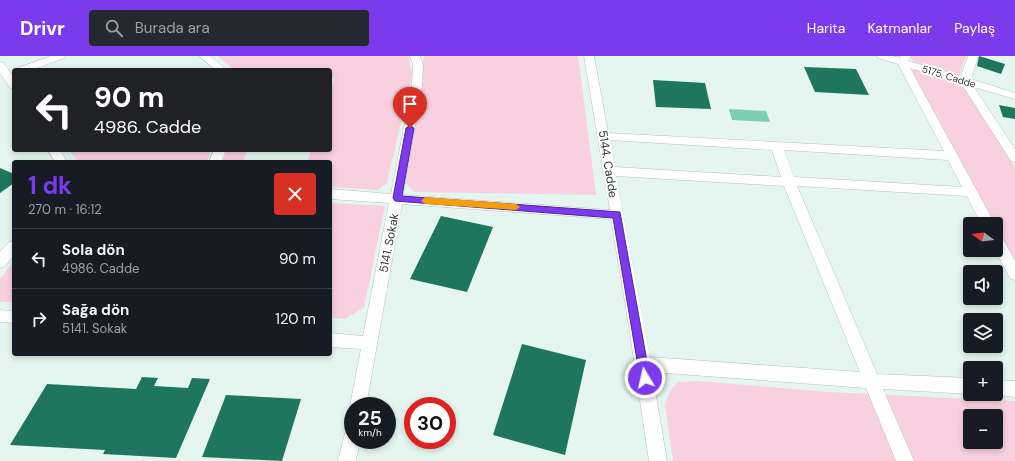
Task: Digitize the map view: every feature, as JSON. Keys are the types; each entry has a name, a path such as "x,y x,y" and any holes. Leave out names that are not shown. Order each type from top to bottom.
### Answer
{"street":[{"path":"27,68 60,56"},
{"path":"204,56 219,68"},
{"name":"5141. Sokak","path":"360,397 398,198 417,86 418,65 415,56"},
{"name":"5144. Cadde","path":"589,56 643,364 658,461"},
{"name":"5175. Cadde","path":"882,56 904,59 965,81 1015,96"},
{"path":"973,56 965,81 1015,158"},
{"path":"904,59 984,217"},
{"path":"0,65 7,76"},
{"path":"603,136 952,156"},
{"path":"777,146 789,182 905,461"},
{"path":"609,171 971,192"},
{"path":"332,194 617,215"},
{"path":"1,261 12,248"},
{"path":"1003,252 1015,274"},
{"path":"0,316 12,317"},
{"path":"332,340 370,343"},
{"path":"643,364 873,381 963,386"},
{"path":"1003,388 1015,389"},
{"path":"347,461 349,449"}],"shaded area":[{"path":"217,56 408,56 412,75 387,183 378,190 332,187 332,160 308,160 310,152 332,152 332,87 335,77 332,78 332,68 232,68"},
{"path":"424,56 578,56 596,195 414,192 406,183"},
{"path":"911,56 966,56 959,76 954,76 916,63 911,59"},
{"path":"917,69 955,82 964,87 1015,168 1015,262 1003,241 1003,217 990,217 911,72"},
{"path":"729,109 766,111 770,122 732,120"},
{"path":"70,152 210,152 208,160 76,160"},
{"path":"226,152 246,152 244,160 223,160"},
{"path":"332,203 385,206 364,307 345,319 332,318"},
{"path":"12,264 12,302 0,302 0,279"},
{"path":"699,381 828,392 963,398 963,401 1015,401 1015,461 673,461 665,405 670,391 678,382"}],"building":[{"path":"979,56 1005,64 1001,74 977,66"},
{"path":"804,67 856,69 869,95 815,92"},
{"path":"653,80 705,83 711,109 656,107"},
{"path":"999,105 1015,108 1015,119 1003,117"},
{"path":"0,168 12,173 12,184 0,193"},
{"path":"441,216 493,227 467,292 410,279"},
{"path":"522,344 586,360 565,455 493,435"},
{"path":"142,377 158,378 154,386 188,388 192,378 210,379 176,458 103,454 105,450 10,445 47,384 136,389"},
{"path":"226,395 301,399 282,461 202,457"}],"slow traffic":[{"path":"425,201 516,207"}],"route":[{"path":"410,128 398,198 617,215 645,378"}]}
